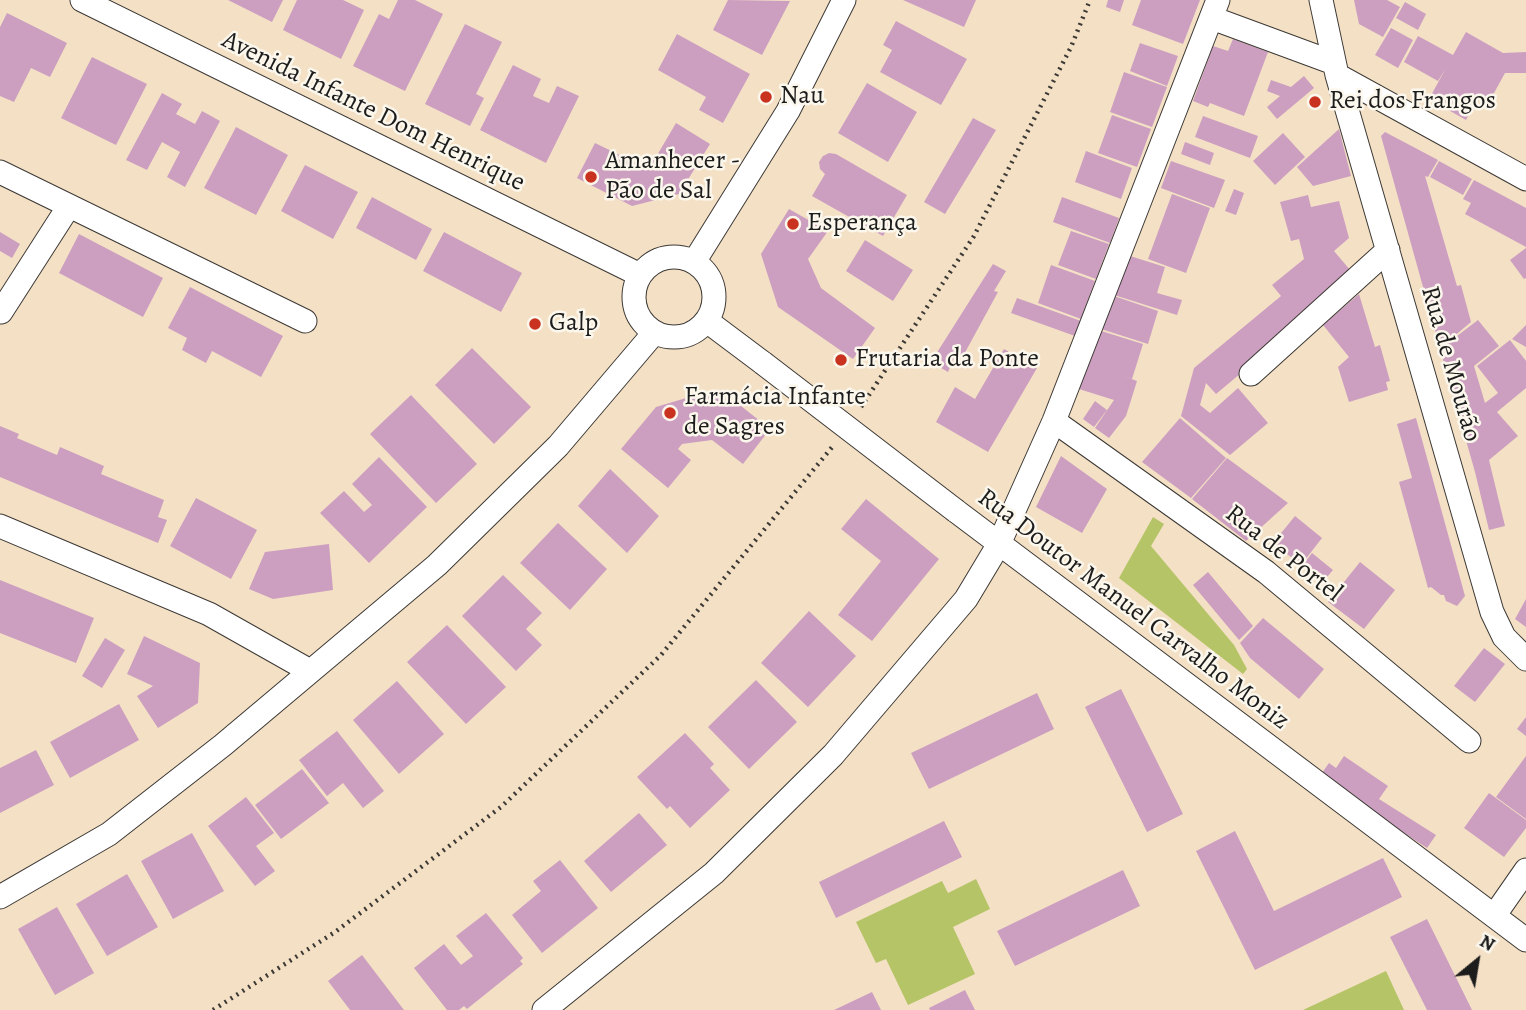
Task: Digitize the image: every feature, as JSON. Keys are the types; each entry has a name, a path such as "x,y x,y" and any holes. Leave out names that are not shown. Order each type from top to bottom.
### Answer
{"street":[{"name":"Avenida Infante Dom Henrique","path":"82,0 640,275"},
{"path":"694,262 788,111 844,0"},
{"name":"Rua de Mourão","path":"1321,0 1336,69 1492,612 1504,637 1526,659"},
{"path":"544,1010 714,873 833,755 966,598 999,544 1054,421 1215,9 1336,69 1526,179"},
{"path":"0,172 305,321"},
{"path":"1,312 69,206"},
{"path":"1251,374 1388,250"},
{"path":"671,257 694,262 707,273 713,289 714,306 707,321 696,331 683,337 668,337 654,332 644,324 637,313 635,287 640,275 648,266 671,257"},
{"name":"Rua Doutor Manuel Carvalho Moniz","path":"707,321 1526,940"},
{"path":"0,897 109,834 223,745 437,565 558,446 654,332"},
{"name":"Rua de Portel","path":"1054,421 1266,572 1469,741"},
{"path":"0,526 209,614 310,671"},
{"path":"1493,916 1526,870"}],"path":[{"path":"866,400 974,236 1071,47 1090,0"},
{"path":"213,1010 335,932 501,807 661,655 822,461"}],"green space":[{"path":"1153,517 1164,524 1151,546 1234,645 1247,669 1243,674 1119,578"},
{"path":"976,879 990,909 953,927 975,974 908,1005 886,959 876,963 856,922 942,881 948,893"},
{"path":"1386,971 1404,1010 1303,1010"}],"building":[{"path":"228,0 283,0 272,22"},
{"path":"297,0 343,0 364,10 341,59 283,30"},
{"path":"398,0 415,0 443,14 405,91 353,66 379,14 389,19"},
{"path":"728,0 790,1 762,55 713,30"},
{"path":"903,0 976,0 964,27"},
{"path":"1108,0 1124,0 1120,12 1106,7"},
{"path":"1141,0 1200,0 1183,44 1132,25"},
{"path":"1354,0 1387,0 1400,7 1383,37 1359,24"},
{"path":"1405,2 1426,14 1418,30 1396,18"},
{"path":"7,13 67,43 50,77 31,68 14,102 0,96 0,27"},
{"path":"896,21 967,59 941,105 880,72 892,50 883,45"},
{"path":"465,24 502,42 476,94 484,98 470,126 425,104"},
{"path":"1391,28 1413,40 1398,68 1375,55"},
{"path":"1466,32 1503,53 1526,52 1526,73 1505,73 1488,104 1478,98 1466,120 1429,99 1446,68 1438,81 1404,62 1418,36 1453,55"},
{"path":"677,34 750,74 723,123 699,110 706,97 658,70"},
{"path":"1233,39 1268,52 1244,116 1210,103 1208,107 1193,101 1213,46 1228,51"},
{"path":"1140,43 1178,56 1167,86 1130,71"},
{"path":"92,57 147,84 116,145 61,118"},
{"path":"513,65 541,79 533,96 549,103 557,86 579,96 546,163 480,130"},
{"path":"1124,72 1167,87 1152,127 1110,112"},
{"path":"1304,76 1314,88 1277,119 1267,107 1280,96 1267,91 1271,80 1291,87"},
{"path":"867,83 917,112 888,162 838,133"},
{"path":"162,93 182,104 176,114 195,124 202,111 220,121 185,187 167,177 180,152 162,142 147,170 126,160"},
{"path":"1112,115 1151,129 1137,167 1098,153"},
{"path":"1203,116 1258,136 1250,158 1195,137"},
{"path":"973,118 996,130 945,214 924,202"},
{"path":"676,123 710,144 679,194 632,206 577,178 595,143 634,162 656,157"},
{"path":"236,127 288,155 256,215 204,188"},
{"path":"1339,129 1351,176 1313,186 1297,167"},
{"path":"1385,132 1438,160 1428,177 1425,176 1457,286 1461,285 1471,322 1440,348 1381,136"},
{"path":"1283,133 1305,157 1275,185 1253,161"},
{"path":"1185,142 1214,153 1210,165 1181,154"},
{"path":"1086,151 1132,168 1121,199 1075,182"},
{"path":"829,153 836,154 907,195 883,236 812,196 825,174 820,169 819,162"},
{"path":"1171,161 1225,180 1214,208 1161,188"},
{"path":"1439,161 1472,179 1463,195 1430,177"},
{"path":"305,165 358,192 333,239 281,211"},
{"path":"1474,180 1526,208 1526,247 1465,214 1471,203 1463,199"},
{"path":"1234,189 1244,193 1236,215 1225,211"},
{"path":"1172,194 1210,208 1186,273 1148,259"},
{"path":"1308,195 1311,207 1339,201 1349,238 1334,251 1356,277 1216,394 1206,383 1200,405 1210,413 1238,388 1268,423 1230,455 1181,416 1194,368 1281,296 1272,285 1304,259 1299,239 1291,241 1280,202"},
{"path":"372,197 432,229 416,260 356,228"},
{"path":"1062,197 1119,218 1110,243 1053,222"},
{"path":"789,209 828,231 808,259 821,288 875,328 853,359 778,307 761,254"},
{"path":"1071,231 1109,244 1096,279 1058,265"},
{"path":"0,232 20,244 12,258 0,251"},
{"path":"444,232 522,273 501,312 423,271"},
{"path":"79,234 163,278 143,317 59,273"},
{"path":"865,240 913,270 893,301 846,271"},
{"path":"1526,248 1526,278 1524,279 1510,260"},
{"path":"1127,255 1165,267 1157,293 1182,300 1177,315 1111,294"},
{"path":"993,264 1006,271 994,291 998,292 962,358 956,354 948,372 931,362"},
{"path":"1051,265 1095,281 1081,319 1038,303"},
{"path":"190,287 283,336 261,377 212,351 206,363 182,350 187,338 168,328"},
{"path":"1359,294 1375,347 1380,345 1390,381 1386,382 1388,390 1349,402 1338,367 1349,357 1323,325"},
{"path":"1111,295 1158,311 1148,344 1098,328"},
{"path":"1017,298 1081,321 1075,336 1011,313"},
{"path":"1478,320 1499,346 1474,366 1485,403 1498,393 1477,366 1510,340 1526,361 1526,388 1497,412 1518,436 1489,460 1505,526 1489,530 1440,349"},
{"path":"1526,325 1526,347 1512,339"},
{"path":"1098,330 1143,344 1132,379 1121,375 1137,381 1126,416 1109,438 1095,428 1114,400 1079,389"},
{"path":"472,348 531,407 494,444 435,385"},
{"path":"1004,349 1037,368 988,452 936,422 955,387 975,399"},
{"path":"411,395 477,464 436,503 370,434"},
{"path":"711,396 736,402 770,429 743,464 712,440 682,444 678,449 691,460 668,488 621,449 656,407 686,398"},
{"path":"1095,401 1107,410 1094,427 1083,419"},
{"path":"1180,418 1226,458 1191,498 1142,462"},
{"path":"1416,418 1465,596 1457,606 1446,601 1444,595 1431,587 1428,588 1399,482 1412,478 1397,424"},
{"path":"0,426 19,434 17,438 57,455 60,447 104,466 101,474 164,500 158,517 167,520 158,543 0,477"},
{"path":"1061,456 1107,489 1082,533 1036,507"},
{"path":"379,457 427,507 369,563 320,513 344,491 364,512 372,505 352,484"},
{"path":"1227,458 1288,503 1246,541 1192,499"},
{"path":"610,469 659,516 627,553 578,506"},
{"path":"196,498 257,530 231,579 170,546"},
{"path":"866,499 939,559 872,641 838,615 881,561 841,529"},
{"path":"1295,516 1322,538 1301,565 1273,543"},
{"path":"558,523 607,569 570,610 520,563"},
{"path":"329,544 333,590 273,599 249,589 265,552"},
{"path":"1312,553 1333,570 1322,583 1302,566"},
{"path":"1360,562 1395,590 1364,629 1328,602"},
{"path":"1208,572 1253,626 1239,640 1193,585"},
{"path":"503,575 542,613 526,629 542,645 516,671 462,616"},
{"path":"0,580 94,618 76,663 0,633"},
{"path":"1526,599 1526,627 1515,619"},
{"path":"809,611 856,656 808,707 761,663"},
{"path":"1263,618 1324,669 1299,699 1250,658 1240,643"},
{"path":"447,625 506,687 466,724 407,662"},
{"path":"144,636 200,663 198,703 158,728 137,696 153,686 127,674"},
{"path":"105,638 125,650 102,688 82,676"},
{"path":"1484,648 1505,664 1475,702 1454,686"},
{"path":"756,680 797,722 749,769 708,727"},
{"path":"397,681 444,734 399,774 353,720"},
{"path":"1121,689 1183,814 1147,832 1085,707"},
{"path":"1037,693 1054,729 929,789 911,753"},
{"path":"119,704 139,740 70,778 50,742"},
{"path":"1526,717 1526,736 1517,729"},
{"path":"337,731 384,791 363,808 343,783 327,796 299,760"},
{"path":"685,733 714,764 710,768 730,790 690,828 670,806 667,809 637,777"},
{"path":"36,750 54,785 0,813 0,768"},
{"path":"1344,756 1388,786 1379,799 1436,835 1427,848 1319,777 1329,763 1336,768"},
{"path":"1526,756 1526,819 1496,797"},
{"path":"302,769 329,803 281,839 255,805"},
{"path":"1489,793 1526,820 1526,828 1504,857 1464,828"},
{"path":"246,797 274,833 256,846 275,871 255,886 208,826"},
{"path":"639,813 667,845 611,892 584,861"},
{"path":"944,821 962,857 836,918 819,882"},
{"path":"1235,831 1274,911 1383,858 1402,897 1255,970 1196,851"},
{"path":"192,833 224,891 173,919 141,861"},
{"path":"560,860 598,908 542,953 512,915 541,891 533,881"},
{"path":"1123,870 1140,906 1015,966 997,931"},
{"path":"127,874 158,927 107,956 76,904"},
{"path":"57,907 94,973 55,995 18,929"},
{"path":"486,913 523,958 520,961 523,964 467,1009 464,1006 459,1010 447,1010 414,968 444,944 461,965 473,956 456,936"},
{"path":"1427,919 1472,1010 1427,1010 1390,937"},
{"path":"362,955 404,1010 350,1010 328,981"},
{"path":"965,990 975,1010 930,1010 929,1008"},
{"path":"872,992 881,1010 834,1010"}],"place":[{"name":"Nau","path":"766,97"},
{"name":"Rei dos Frangos","path":"1315,102"},
{"name":"Amanhecer - Pão de Sal","path":"591,177"},
{"name":"Esperança","path":"793,224"},
{"name":"Galp","path":"535,324"},
{"name":"Frutaria da Ponte","path":"841,360"},
{"name":"Farmácia Infante de Sagres","path":"670,413"}]}
